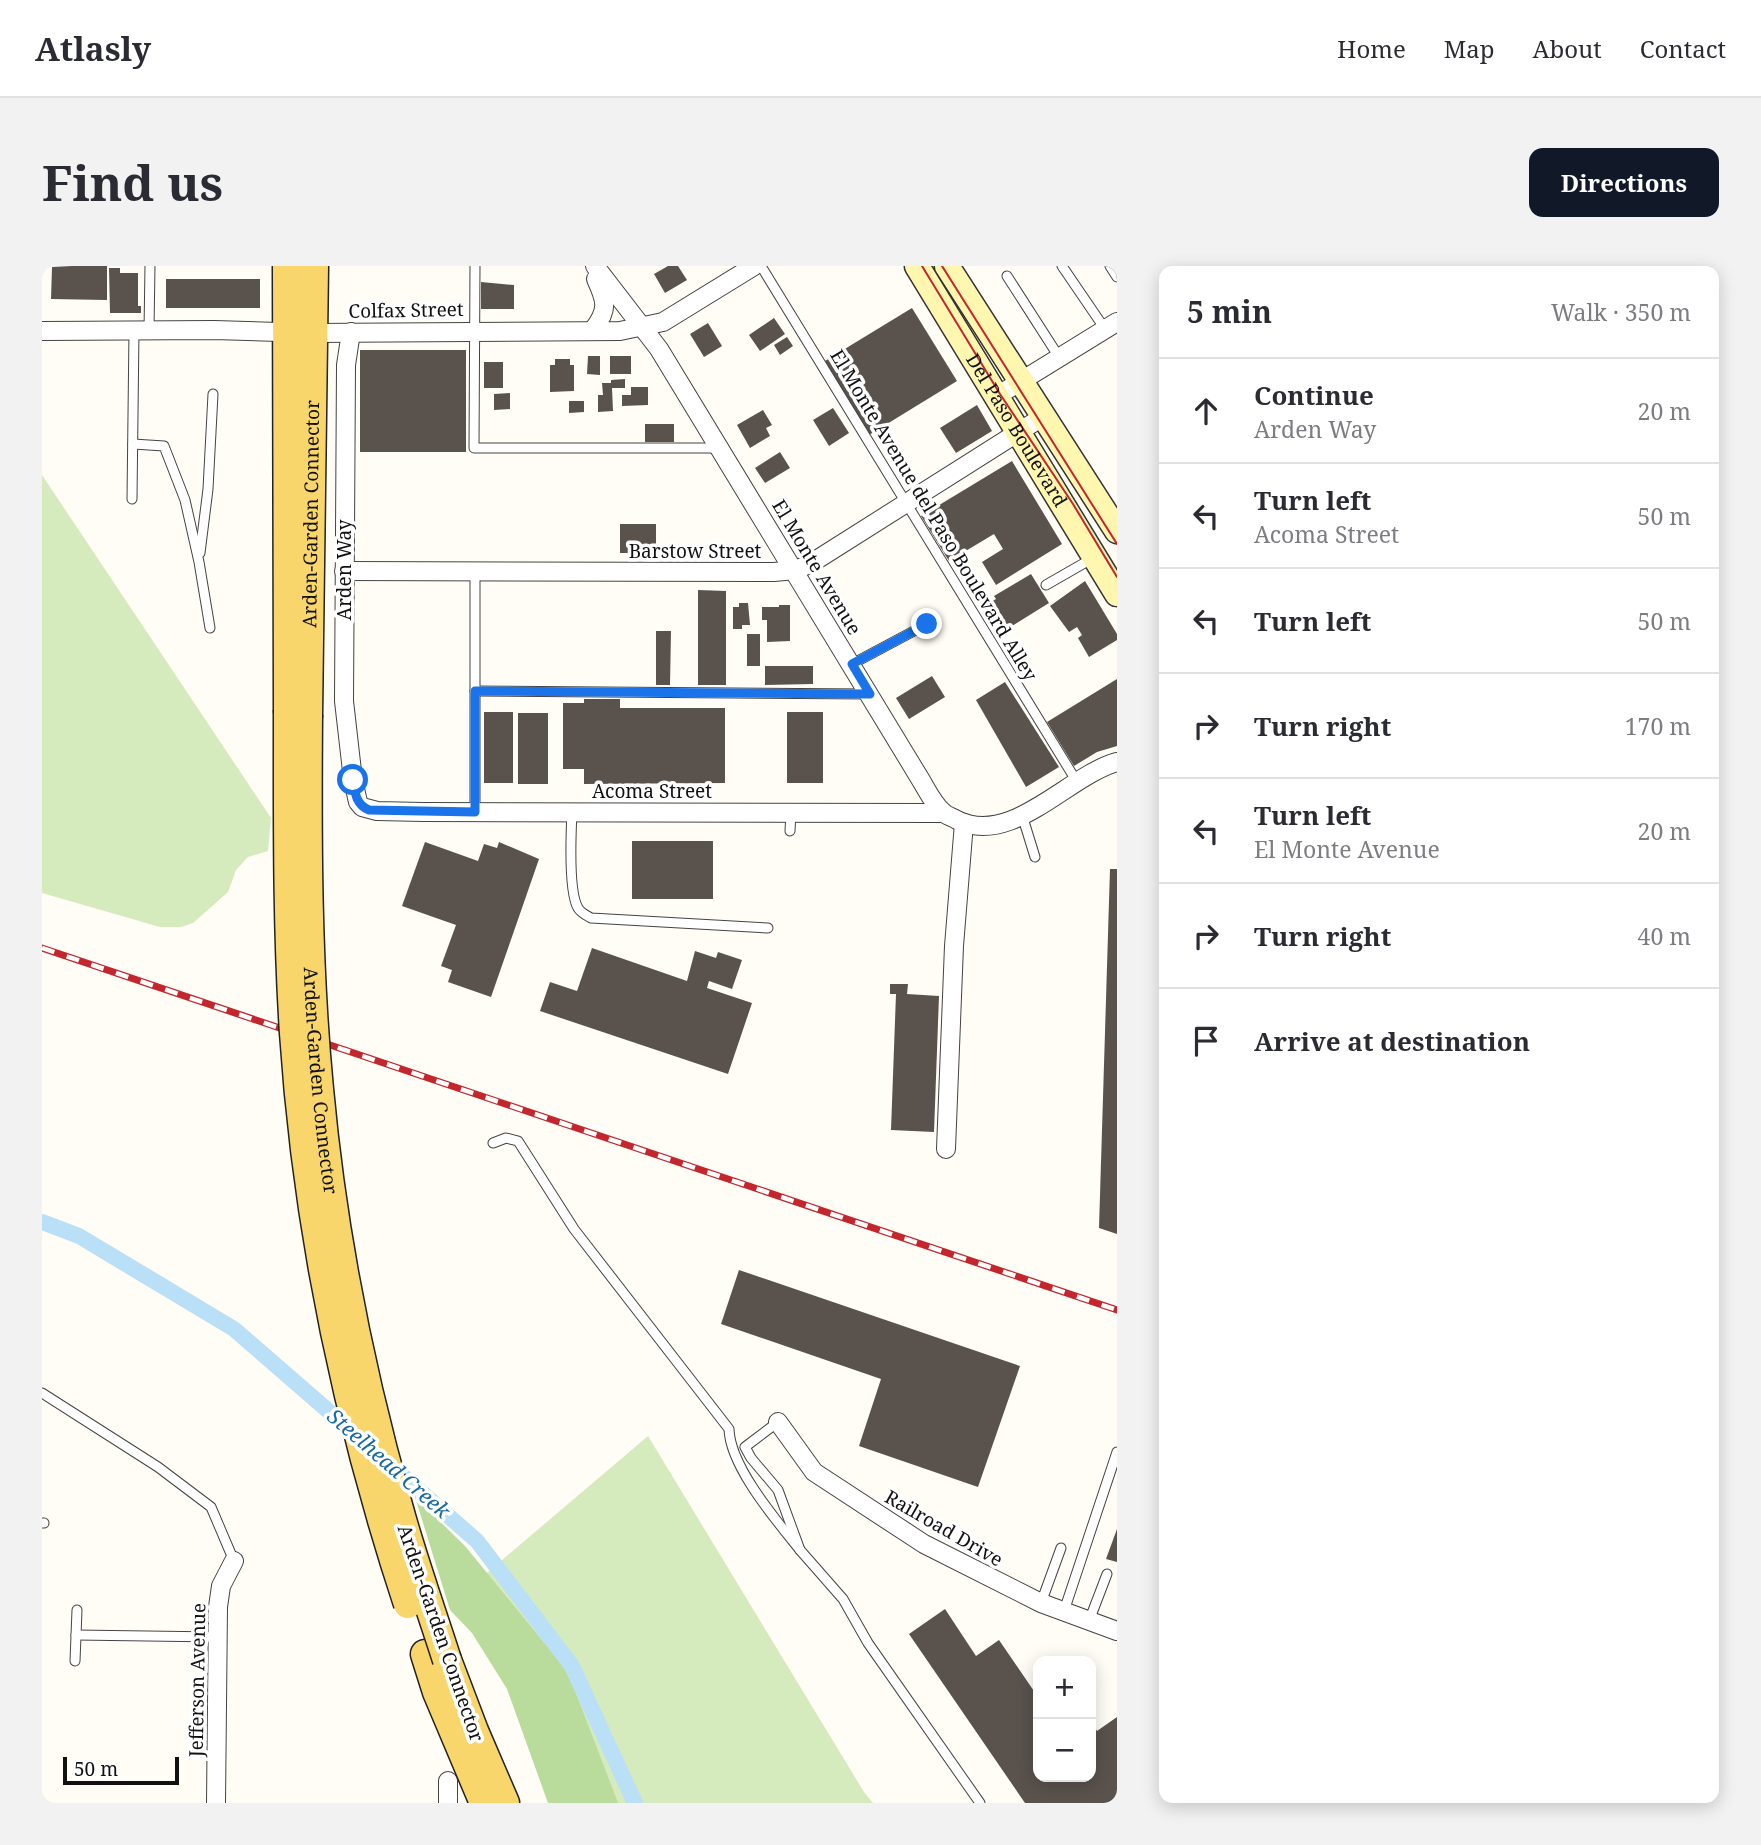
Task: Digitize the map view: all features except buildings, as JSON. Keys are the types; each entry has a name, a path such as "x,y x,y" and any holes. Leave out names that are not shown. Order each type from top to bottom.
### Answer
{"main road":[{"path":"287,266 300,332"},
{"path":"300,332 314,266"},
{"name":"Del Paso Boulevard","path":"917,266 1117,594"},
{"name":"Del Paso Boulevard","path":"947,266 1117,531"},
{"name":"Arden-Garden Connector","path":"300,332 298,712 291,975 298,1081 308,1171 328,1295 353,1415 384,1529 436,1657 474,1731 505,1803"},
{"name":"Arden-Garden Connector","path":"436,1657 438,1692 484,1803"}],"street":[{"name":"El Monte Avenue","path":"593,266 643,327 943,813"},
{"name":"El Monte Avenue","path":"593,266 606,300 602,315 593,330"},
{"name":"Colfax Street","path":"42,331 620,331 663,322 754,266"},
{"path":"997,396 1111,326"},
{"name":"Arden Way","path":"351,332 346,365 345,723 353,780 362,807"},
{"name":"Barstow Street","path":"344,571 795,570 810,564 1044,416"},
{"path":"943,813 964,823 988,826 1002,824 1022,815 1097,769 1117,762"},
{"name":"Acoma Street","path":"362,807 388,811 475,812 943,813"},
{"path":"946,1149 954,946 964,823"},
{"name":"Railroad Drive","path":"778,1422 814,1472 924,1545 1041,1603 1089,1621 1116,1627"},
{"name":"Jefferson Avenue","path":"216,1803 219,1596 221,1586 234,1561"},
{"path":"447,1803 448,1781"}],"lane":[{"path":"132,499 141,330 150,266"},
{"path":"475,266 474,448 720,448"},
{"name":"El Monte Avenue del Paso Boulevard Alley","path":"761,266 1077,782"},
{"path":"1062,266 1111,326"},
{"path":"1110,266 1117,277"},
{"path":"1007,276 1059,357"},
{"path":"199,562 208,489 213,394"},
{"path":"133,444 164,446 185,500 210,628"},
{"path":"1046,584 1095,557"},
{"path":"475,571 475,812"},
{"path":"852,664 927,624"},
{"path":"475,691 870,694"},
{"path":"572,812 571,867 576,906 583,914 591,918 768,928"},
{"path":"790,831 791,812"},
{"path":"1022,815 1035,857"},
{"path":"493,1143 506,1138 518,1141 574,1229 729,1429 729,1438 736,1457 776,1520 843,1599 869,1643 980,1803"},
{"path":"42,1393 158,1467 211,1507 234,1561"},
{"path":"778,1422 745,1447 778,1490 800,1550"},
{"path":"1064,1611 1117,1452"},
{"path":"1041,1603 1061,1548"},
{"path":"1089,1621 1107,1574"},
{"path":"75,1661 77,1610"},
{"path":"76,1635 219,1637"}],"green space":[{"path":"42,475 271,818 268,851 248,857 236,870 228,892 193,923 181,927 160,927 42,893"},
{"path":"648,1436 873,1803 617,1803 568,1672 448,1606"},
{"path":"415,1497 465,1546 568,1672 618,1803 548,1803 507,1689 472,1633 450,1610"}],"waterway":[{"name":"Steelhead Creek","path":"42,1222 79,1236 234,1329 356,1435"},
{"name":"Steelhead Creek","path":"389,1464 477,1541 572,1666 635,1803"}],"tram line":[{"path":"922,266 1117,577"},
{"path":"942,266 1117,544"}],"railway":[{"path":"42,948 1117,1310"}],"route":[{"path":"353,780 358,802 369,810 475,812 475,691 870,694 852,664 927,624"}]}
